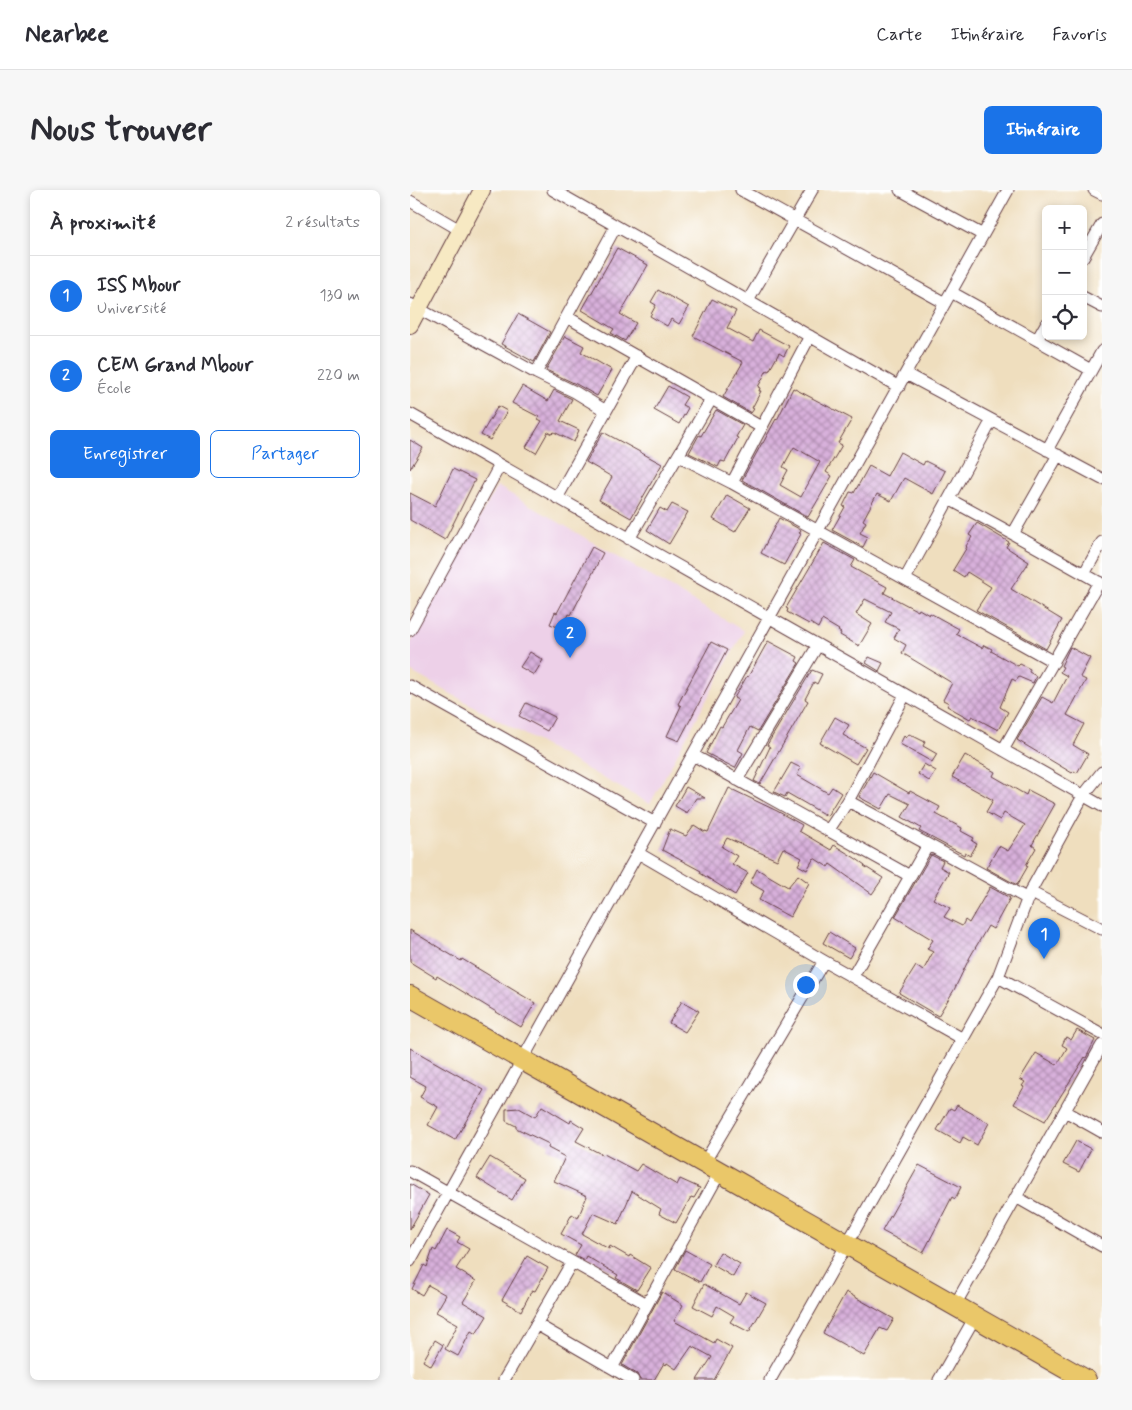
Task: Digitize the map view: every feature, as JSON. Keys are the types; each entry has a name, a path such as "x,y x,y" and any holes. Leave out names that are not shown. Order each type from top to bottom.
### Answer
{"highway":[{"path":"410,996 1086,1380"}],"main road":[{"path":"410,325 415,306 482,190"}],"street":[{"path":"553,190 899,386"},
{"path":"741,190 945,303"},
{"path":"748,301 812,190"},
{"path":"900,190 983,235"},
{"path":"410,1262 1008,190"},
{"path":"1094,190 1102,194"},
{"path":"410,201 460,230"},
{"path":"1087,250 1102,224"},
{"path":"536,373 616,226"},
{"path":"951,292 1091,370"},
{"path":"1087,299 1102,308"},
{"path":"415,306 536,373 575,392 606,411"},
{"path":"567,317 762,427"},
{"path":"1037,340 1042,331"},
{"path":"732,483 810,336"},
{"path":"1013,534 1091,370 1102,351"},
{"path":"557,498 637,356"},
{"path":"906,374 1102,479"},
{"path":"629,539 712,398"},
{"path":"410,414 1102,806"},
{"path":"905,579 992,420"},
{"path":"679,456 732,483 1054,662"},
{"path":"410,630 500,465"},
{"path":"948,499 1100,583 1003,750"},
{"path":"1084,574 1102,542"},
{"path":"737,780 818,646"},
{"path":"410,686 655,823"},
{"path":"828,831 848,801 905,695"},
{"path":"693,755 910,876"},
{"path":"770,1380 998,977 1029,896 1083,796 1102,772"},
{"path":"848,801 928,846 1029,896 1102,928"},
{"path":"853,976 928,846"},
{"path":"638,853 963,1039"},
{"path":"612,1368 647,1304 712,1167 824,961"},
{"path":"998,977 1102,1034"},
{"path":"955,1305 1102,1045"},
{"path":"1065,1111 1102,1132"},
{"path":"410,1172 647,1304"},
{"path":"1016,1197 1102,1246"},
{"path":"504,1380 572,1262"},
{"path":"939,1380 975,1317"},
{"path":"536,1324 633,1380"}],"shaded area":[{"path":"497,486 744,631 650,804 410,671 410,644"}],"building":[{"path":"617,248 648,265 620,314 636,323 625,341 611,333 614,329 582,310"},
{"path":"658,290 689,307 679,324 671,319 667,326 650,316 656,305 651,302"},
{"path":"712,299 736,311 727,328 753,342 759,330 789,346 784,356 779,353 769,371 767,370 758,387 760,388 759,391 761,391 751,413 723,397 743,362 693,336"},
{"path":"518,314 550,332 534,362 501,344"},
{"path":"565,336 584,346 581,352 612,370 597,396 546,370"},
{"path":"522,386 548,401 554,390 572,399 560,421 579,430 574,442 554,432 552,434 548,432 536,453 526,447 542,421 538,419 539,417 512,403"},
{"path":"668,386 687,397 682,405 688,408 679,424 654,410"},
{"path":"793,388 852,419 838,443 842,445 826,472 832,476 808,517 742,480 777,420","holes":["794,447 820,462 801,497 780,485 788,470 783,467"]},
{"path":"498,406 507,411 490,440 481,435"},
{"path":"716,410 743,425 725,462 721,461 718,467 689,453"},
{"path":"603,432 662,464 631,518 599,500 612,477 586,462"},
{"path":"410,440 423,448 410,469"},
{"path":"900,452 923,465 925,461 945,471 933,494 904,478 891,501 877,494 863,520 866,522 860,533 868,537 863,547 832,530 845,507 843,506 850,492 854,493 869,466 887,476"},
{"path":"453,469 475,480 445,540 410,520 410,493 435,506"},
{"path":"727,495 750,508 735,532 713,519"},
{"path":"672,504 688,512 669,544 647,530 660,508 667,512"},
{"path":"779,518 801,530 799,533 801,534 784,565 761,553"},
{"path":"977,523 1009,542 1006,547 1029,562 1011,589 1062,620 1046,649 976,610 991,587 967,572 964,577 953,570 967,547 972,537 969,535"},
{"path":"824,543 855,560 851,567 887,587 884,593 918,611 919,609 929,615 930,613 959,629 956,634 982,648 984,645 1018,666 1020,664 1030,669 1029,672 1036,676 1033,683 1019,677 1016,681 1012,679 1000,707 1008,712 998,730 972,716 970,719 947,706 949,703 943,700 952,683 902,653 906,645 894,638 899,629 885,622 891,612 865,599 856,614 872,624 859,646 840,635 839,630 822,620 818,628 787,612 788,609 786,608"},
{"path":"592,547 603,553 571,615 569,614 563,629 550,624 555,612 557,613"},
{"path":"768,641 798,657 796,661 799,663 758,731 750,727 738,750 743,753 735,768 706,753 720,726 722,727 738,700 734,698"},
{"path":"711,642 727,650 679,741 667,736 681,706 678,704"},
{"path":"1070,647 1090,658 1080,677 1086,680 1067,715 1084,724 1073,745 1088,754 1077,773 1074,771 1072,773 1017,740 1042,697 1053,703 1067,676 1060,672"},
{"path":"530,652 543,660 534,675 520,667"},
{"path":"869,657 883,663 879,671 866,663"},
{"path":"812,670 822,674 817,684 814,682 805,699 808,701 760,784 754,781 770,747 767,745"},
{"path":"526,703 555,717 547,731 519,716"},
{"path":"835,717 849,725 843,735 866,748 856,764 820,743"},
{"path":"909,734 925,742 923,746 937,754 932,762 900,744 904,736 906,738"},
{"path":"965,755 995,772 993,776 1026,795 1028,790 1055,804 1032,845 1036,848 1017,885 986,868 999,846 1008,851 1025,825 1004,813 1000,820 986,812 993,800 952,777"},
{"path":"791,763 801,768 797,775 828,793 832,787 841,793 827,816 787,793 785,797 774,792"},
{"path":"924,764 936,771 929,781 918,774"},
{"path":"873,772 909,793 910,791 940,807 936,814 962,828 961,831 974,838 972,841 977,844 970,856 965,853 964,855 919,831 921,828 902,817 910,804 890,794 881,809 859,797"},
{"path":"686,787 705,798 696,798 687,813 675,806"},
{"path":"729,788 802,825 799,831 831,850 834,845 883,878 872,894 830,864 828,867 814,858 807,870 798,865 802,858 783,848 777,860 727,838 722,847 737,856 732,864 748,873 735,895 700,873 701,871 662,850 670,829 686,836 694,825 708,832"},
{"path":"931,855 943,861 940,867 949,872 933,899 950,908 944,917 962,926 965,920 969,923 990,887 1010,898 993,929 988,926 938,1016 899,993 916,966 923,971 933,952 927,949 933,940 895,917"},
{"path":"757,869 788,887 798,875 809,883 790,917 759,900 764,891 750,883"},
{"path":"410,930 535,1003 521,1027 437,976 436,978 410,962"},
{"path":"829,932 855,948 849,958 823,943"},
{"path":"682,1001 699,1011 685,1032 669,1023"},
{"path":"1077,1030 1095,1040 1086,1058 1045,1121 1014,1104 1024,1087 1022,1086 1025,1082 1020,1079 1036,1053 1057,1065 1067,1048 1062,1045 1066,1037 1071,1040"},
{"path":"410,1048 484,1090 455,1140 428,1125 438,1107 420,1097 426,1086 410,1077"},
{"path":"957,1105 989,1123 977,1145 963,1137 960,1143 937,1130 950,1108 954,1110"},
{"path":"542,1106 570,1123 571,1120 584,1128 576,1141 636,1171 641,1164 677,1185 680,1179 700,1188 694,1198 691,1197 676,1223 659,1214 661,1209 632,1191 618,1224 593,1213 582,1234 609,1249 610,1246 629,1257 630,1255 651,1268 637,1290 616,1278 618,1275 586,1256 584,1260 575,1255 581,1245 561,1234 572,1214 578,1218 587,1196 554,1181 565,1157 548,1148 549,1144 506,1121 506,1109 519,1108 535,1117"},
{"path":"1076,1141 1091,1149 1079,1172 1063,1164"},
{"path":"490,1157 525,1178 512,1200 477,1178"},
{"path":"919,1165 961,1187 955,1199 952,1197 923,1253 882,1231"},
{"path":"410,1184 429,1195 410,1229"},
{"path":"447,1230 460,1237 457,1242 469,1249 456,1269 476,1281 463,1302 487,1316 476,1334 471,1331 458,1356 445,1349 458,1324 436,1312 446,1295 428,1285 422,1295 412,1289 424,1265 427,1267 433,1249 436,1251"},
{"path":"685,1250 710,1264 700,1282 675,1269"},
{"path":"720,1252 740,1264 733,1277 713,1265"},
{"path":"527,1256 548,1268 535,1291 532,1290 521,1311 502,1300"},
{"path":"704,1284 739,1304 746,1292 766,1303 749,1332 730,1322 734,1316 717,1306 712,1316 693,1306"},
{"path":"662,1292 683,1305 674,1321 714,1343 716,1339 732,1348 714,1380 697,1380 712,1357 692,1346 676,1369 664,1363 654,1380 640,1380 637,1374 622,1365"},
{"path":"846,1292 894,1319 887,1331 880,1328 864,1356 823,1333"},
{"path":"435,1340 443,1345 431,1366 423,1361"}],"place":[{"name":"CEM Grand Mbour","path":"570,658"},
{"name":"ISS Mbour","path":"1044,959"}]}
